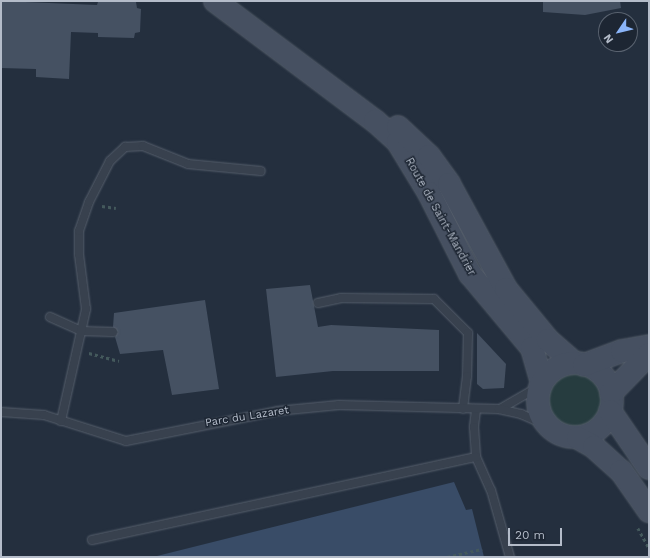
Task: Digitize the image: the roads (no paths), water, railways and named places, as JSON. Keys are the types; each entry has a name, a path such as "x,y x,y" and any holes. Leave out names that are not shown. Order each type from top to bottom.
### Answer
{"main road":[{"name":"Route de Saint-Mandrier","path":"215,1 375,121 398,142 429,193 470,274 532,348 541,385"},
{"name":"Route de Saint-Mandrier","path":"232,1 380,112 429,156 448,184 506,289 548,340 579,364"},
{"path":"649,346 622,351 553,370 541,385 538,408 548,426 562,435 578,438 594,447 621,471 649,511"},
{"path":"578,438 597,430 611,402 649,354"},
{"path":"579,364 601,375 611,402 649,468"}],"lane":[{"path":"61,421 86,309 79,254 80,231 89,202 110,161 125,147 143,146 188,164 261,172"},
{"path":"318,303 341,298 434,299 468,333 467,376 463,409"},
{"path":"50,317 81,330 113,332"},
{"name":"Parc du Lazaret","path":"499,409 541,385"},
{"name":"Parc du Lazaret","path":"1,412 44,416 126,441 270,412 339,405 476,410 499,409 521,414 548,426"},
{"path":"476,410 474,427 476,457 491,490 510,557"},
{"path":"92,540 476,457"}],"water":[{"path":"454,482 466,510 472,509 484,557 153,557"}]}
